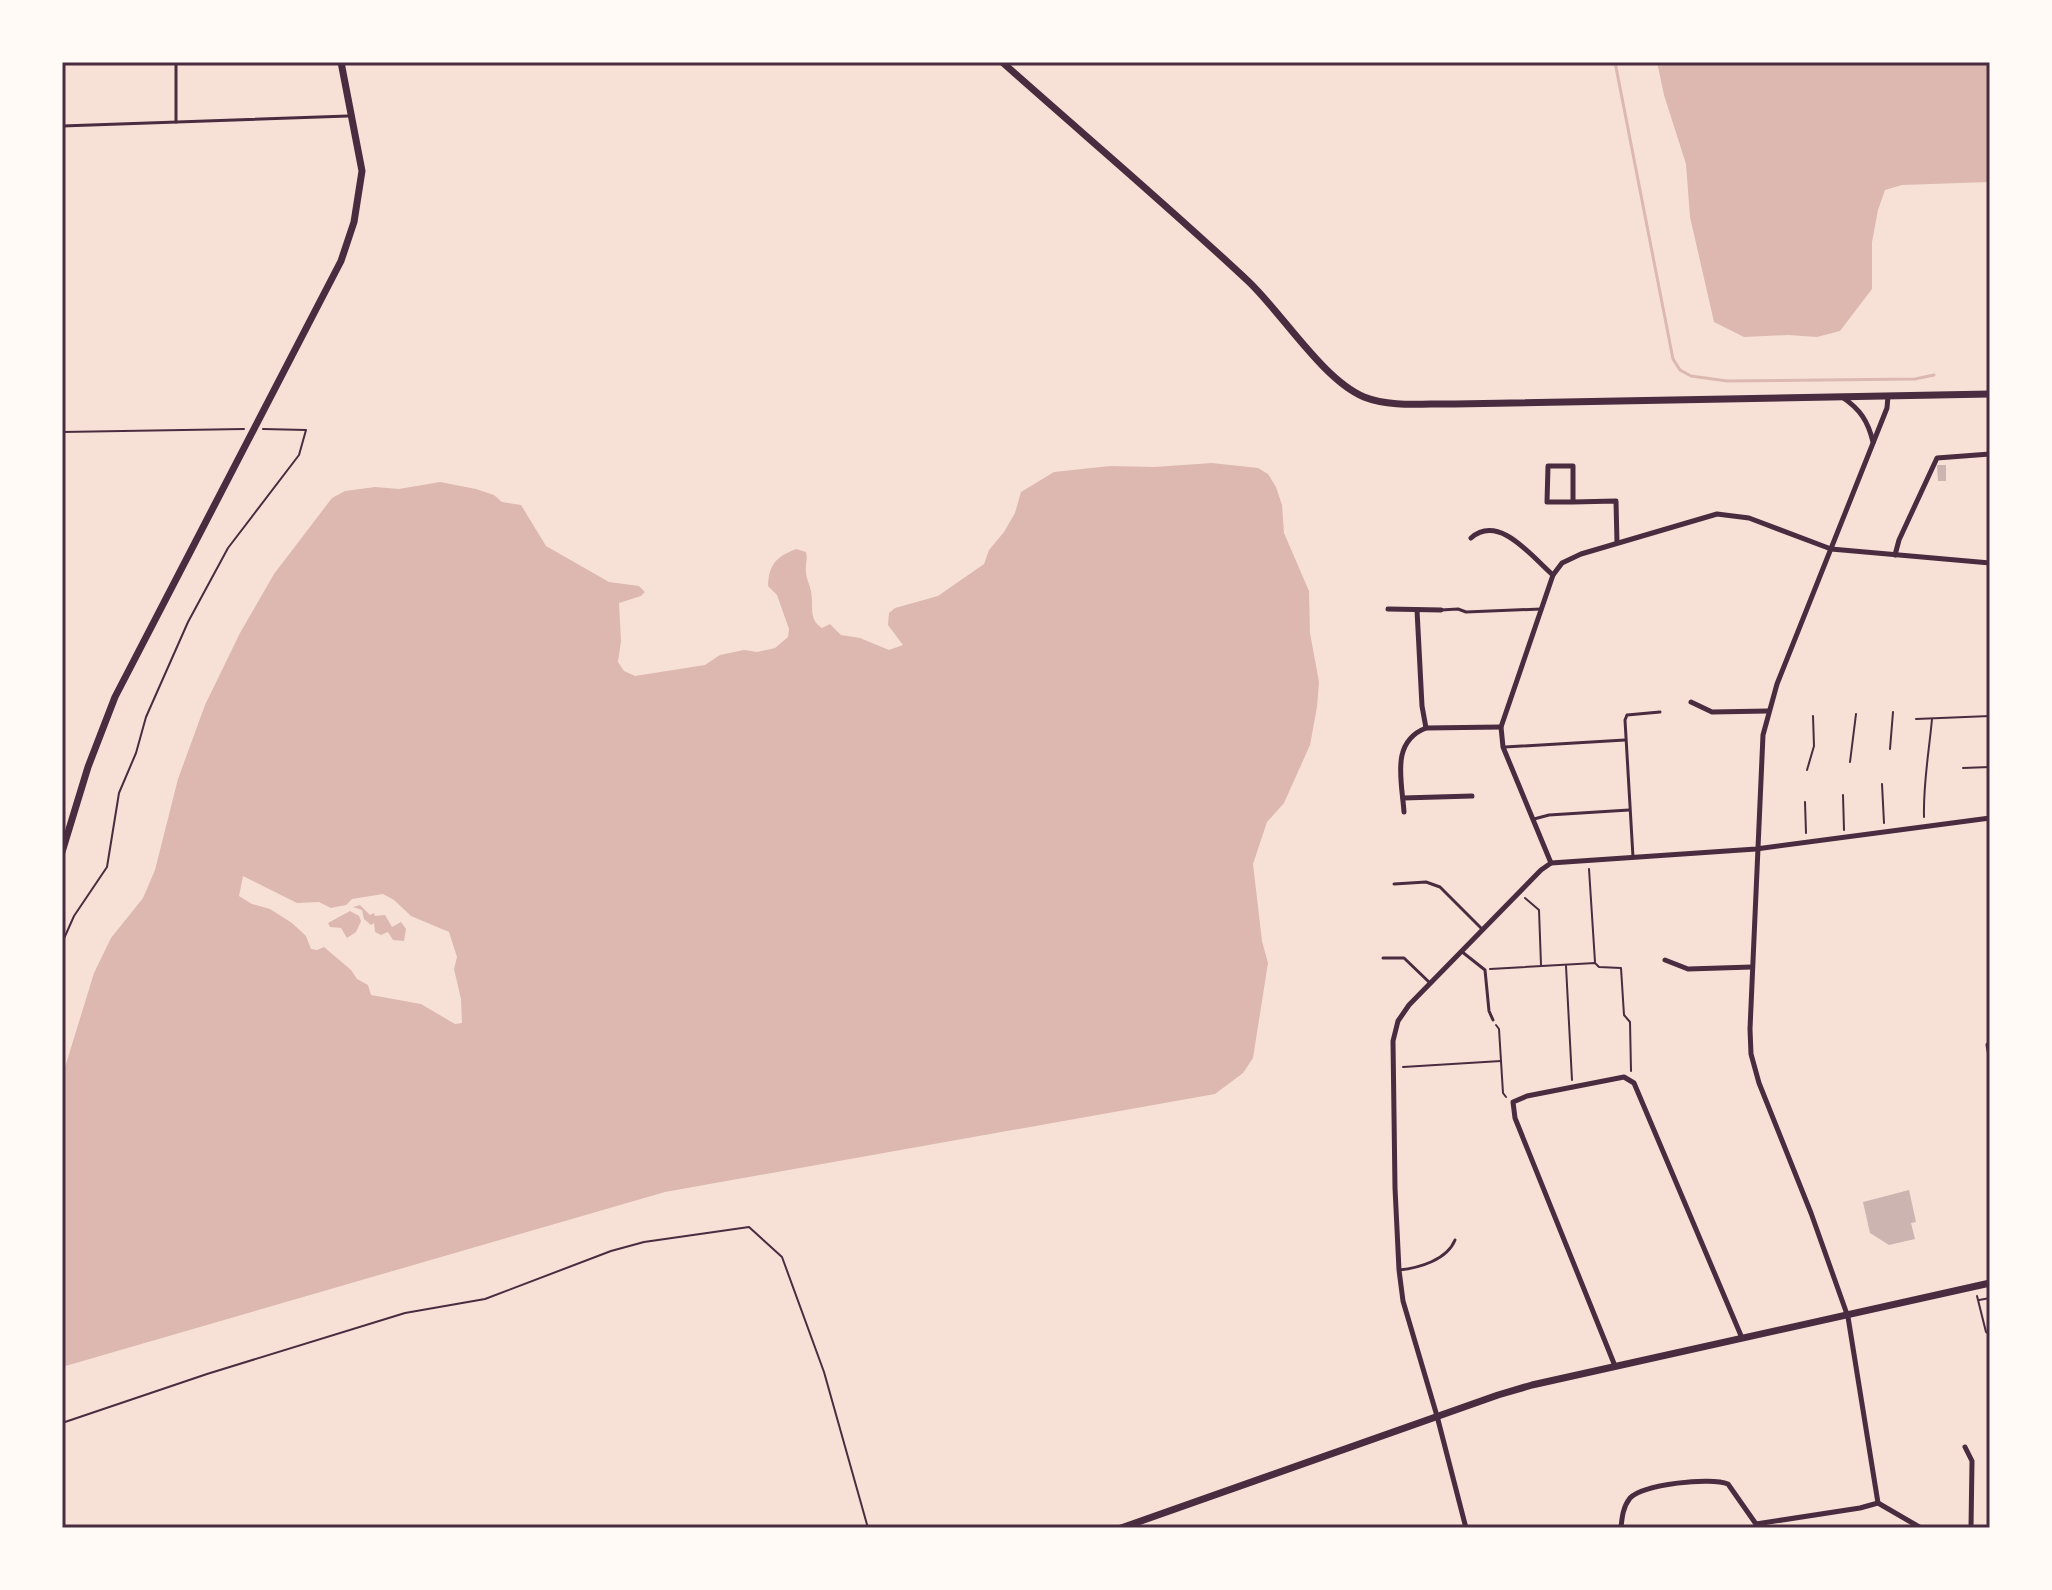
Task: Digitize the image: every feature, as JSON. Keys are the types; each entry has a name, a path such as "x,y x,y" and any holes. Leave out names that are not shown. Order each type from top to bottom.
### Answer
{"street":[{"path":"62,852 88,767 115,697 341,261 354,222 362,171 341,62"},
{"path":"1002,62 1251,284 1331,372 1364,397 1397,403 1455,404 1990,394"},
{"path":"1878,1503 1848,1317 1833,1268 1753,1064 1750,1029 1756,849 1763,735 1768,711 1887,408 1888,396"},
{"path":"1842,397 1858,408 1869,427 1873,443"},
{"path":"1895,555 1937,458 1990,454"},
{"path":"1573,502 1573,466 1548,466 1547,502 1573,502 1616,501 1617,543"},
{"path":"1551,863 1503,747 1501,727 1553,575 1562,563 1581,554 1697,519 1729,514 1749,518 1831,549 1990,563"},
{"path":"1471,538 1478,532 1490,529 1502,532 1553,575"},
{"path":"1388,609 1441,610"},
{"path":"1417,610 1426,728"},
{"path":"1691,702 1712,712 1768,711"},
{"path":"1404,812 1400,758 1403,747 1417,732 1426,728 1501,727"},
{"path":"1403,798 1472,796"},
{"path":"1466,1528 1437,1416 1410,1329 1399,1270 1393,1041 1398,1021 1409,1005 1551,863 1756,849 1990,818"},
{"path":"1665,960 1688,969 1752,967"},
{"path":"1988,1045 1990,1056"},
{"path":"1615,1366 1515,1118 1513,1102 1527,1096 1624,1077 1629,1079 1639,1094 1742,1338"},
{"path":"1121,1528 1521,1388 1990,1283"},
{"path":"1965,1447 1972,1461 1971,1528"},
{"path":"1621,1528 1625,1506 1636,1492 1713,1480 1728,1484 1757,1526 1878,1503 1921,1528"}],"lane":[{"path":"176,62 176,122"},
{"path":"62,126 352,116"},
{"path":"1441,610 1541,609"},
{"path":"1633,857 1625,720 1627,715 1660,712"},
{"path":"1503,747 1625,740"},
{"path":"1532,820 1549,815 1629,810"},
{"path":"1394,884 1426,882 1440,887 1483,930"},
{"path":"1461,951 1485,970 1489,1011 1493,1020"},
{"path":"1383,958 1404,958 1430,983"},
{"path":"1399,1270 1444,1256 1449,1253 1455,1240"}],"path":[{"path":"62,432 306,430 299,455 228,548 188,622 146,717 136,753 119,793 107,867 74,916 62,943"},
{"path":"1890,749 1893,712"},
{"path":"1850,762 1856,714"},
{"path":"1807,770 1814,746 1813,716"},
{"path":"1916,719 1990,716"},
{"path":"1924,828 1923,787 1932,719"},
{"path":"1963,768 1990,767"},
{"path":"1882,784 1884,833"},
{"path":"1843,795 1845,838"},
{"path":"1805,802 1806,843"},
{"path":"1589,860 1595,963 1599,967 1622,970 1624,1015 1630,1022 1629,1079"},
{"path":"1519,893 1539,910 1541,966"},
{"path":"1485,970 1595,963"},
{"path":"1566,965 1572,1087"},
{"path":"1493,1020 1499,1029 1503,1093 1513,1102"},
{"path":"1394,1067 1501,1061"},
{"path":"62,1423 405,1313 485,1299 611,1251 644,1242 749,1227 782,1257 824,1372 868,1528"},
{"path":"1974,1287 1986,1332 1990,1335"},
{"path":"1978,1300 1990,1298"}],"shaded area":[{"path":"1657,62 1990,62 1990,182 1902,185 1885,190 1872,242 1872,289 1840,331 1817,337 1744,337 1714,322 1690,217 1686,164"},
{"path":"1212,463 1258,468 1268,474 1282,505 1284,533 1309,591 1310,633 1319,682 1317,707 1310,745 1284,803 1267,822 1253,864 1262,941 1268,963 1253,1058 1243,1073 1215,1094 665,1192 62,1367 62,1077 94,973 111,938 143,898 155,870 178,779 205,705 240,633 274,574 332,498 345,491 375,487 399,489 440,482 476,489 494,495 502,502 521,505 546,546 609,582 639,586 645,592 619,603 621,641 618,662 624,671 635,676 705,665 720,655 744,650 757,652 775,648 788,637 789,629 777,595 768,586 770,572 779,558 796,549 806,552 813,616 822,628 830,624 841,635 860,638 889,650 903,645 888,625 889,613 895,608 938,596 984,564 989,550 1015,513 1021,492 1054,472 1110,466","holes":["243,876 297,903 319,902 331,908 346,905 352,899 383,894 411,916 449,932 457,957 454,969 461,999 462,1023 455,1024 421,1004 371,995 368,985 357,979 324,947 311,949 306,936 292,923 270,909 239,896"]},
{"path":"360,905 370,915 385,915 392,927 401,922 406,929 404,941 393,940 388,932 381,935 375,932 374,923 371,925 364,919 362,910 353,907"},
{"path":"350,911 361,921 356,932 347,938 341,928 330,927 328,923"}],"building":[{"path":"1937,465 1946,465 1946,481 1938,481"},
{"path":"1909,1190 1916,1222 1911,1223 1915,1239 1889,1245 1870,1233 1863,1202"}],"waterway":[{"path":"1615,62 1673,359 1680,370 1691,376 1727,381 1915,379 1934,375"}]}
